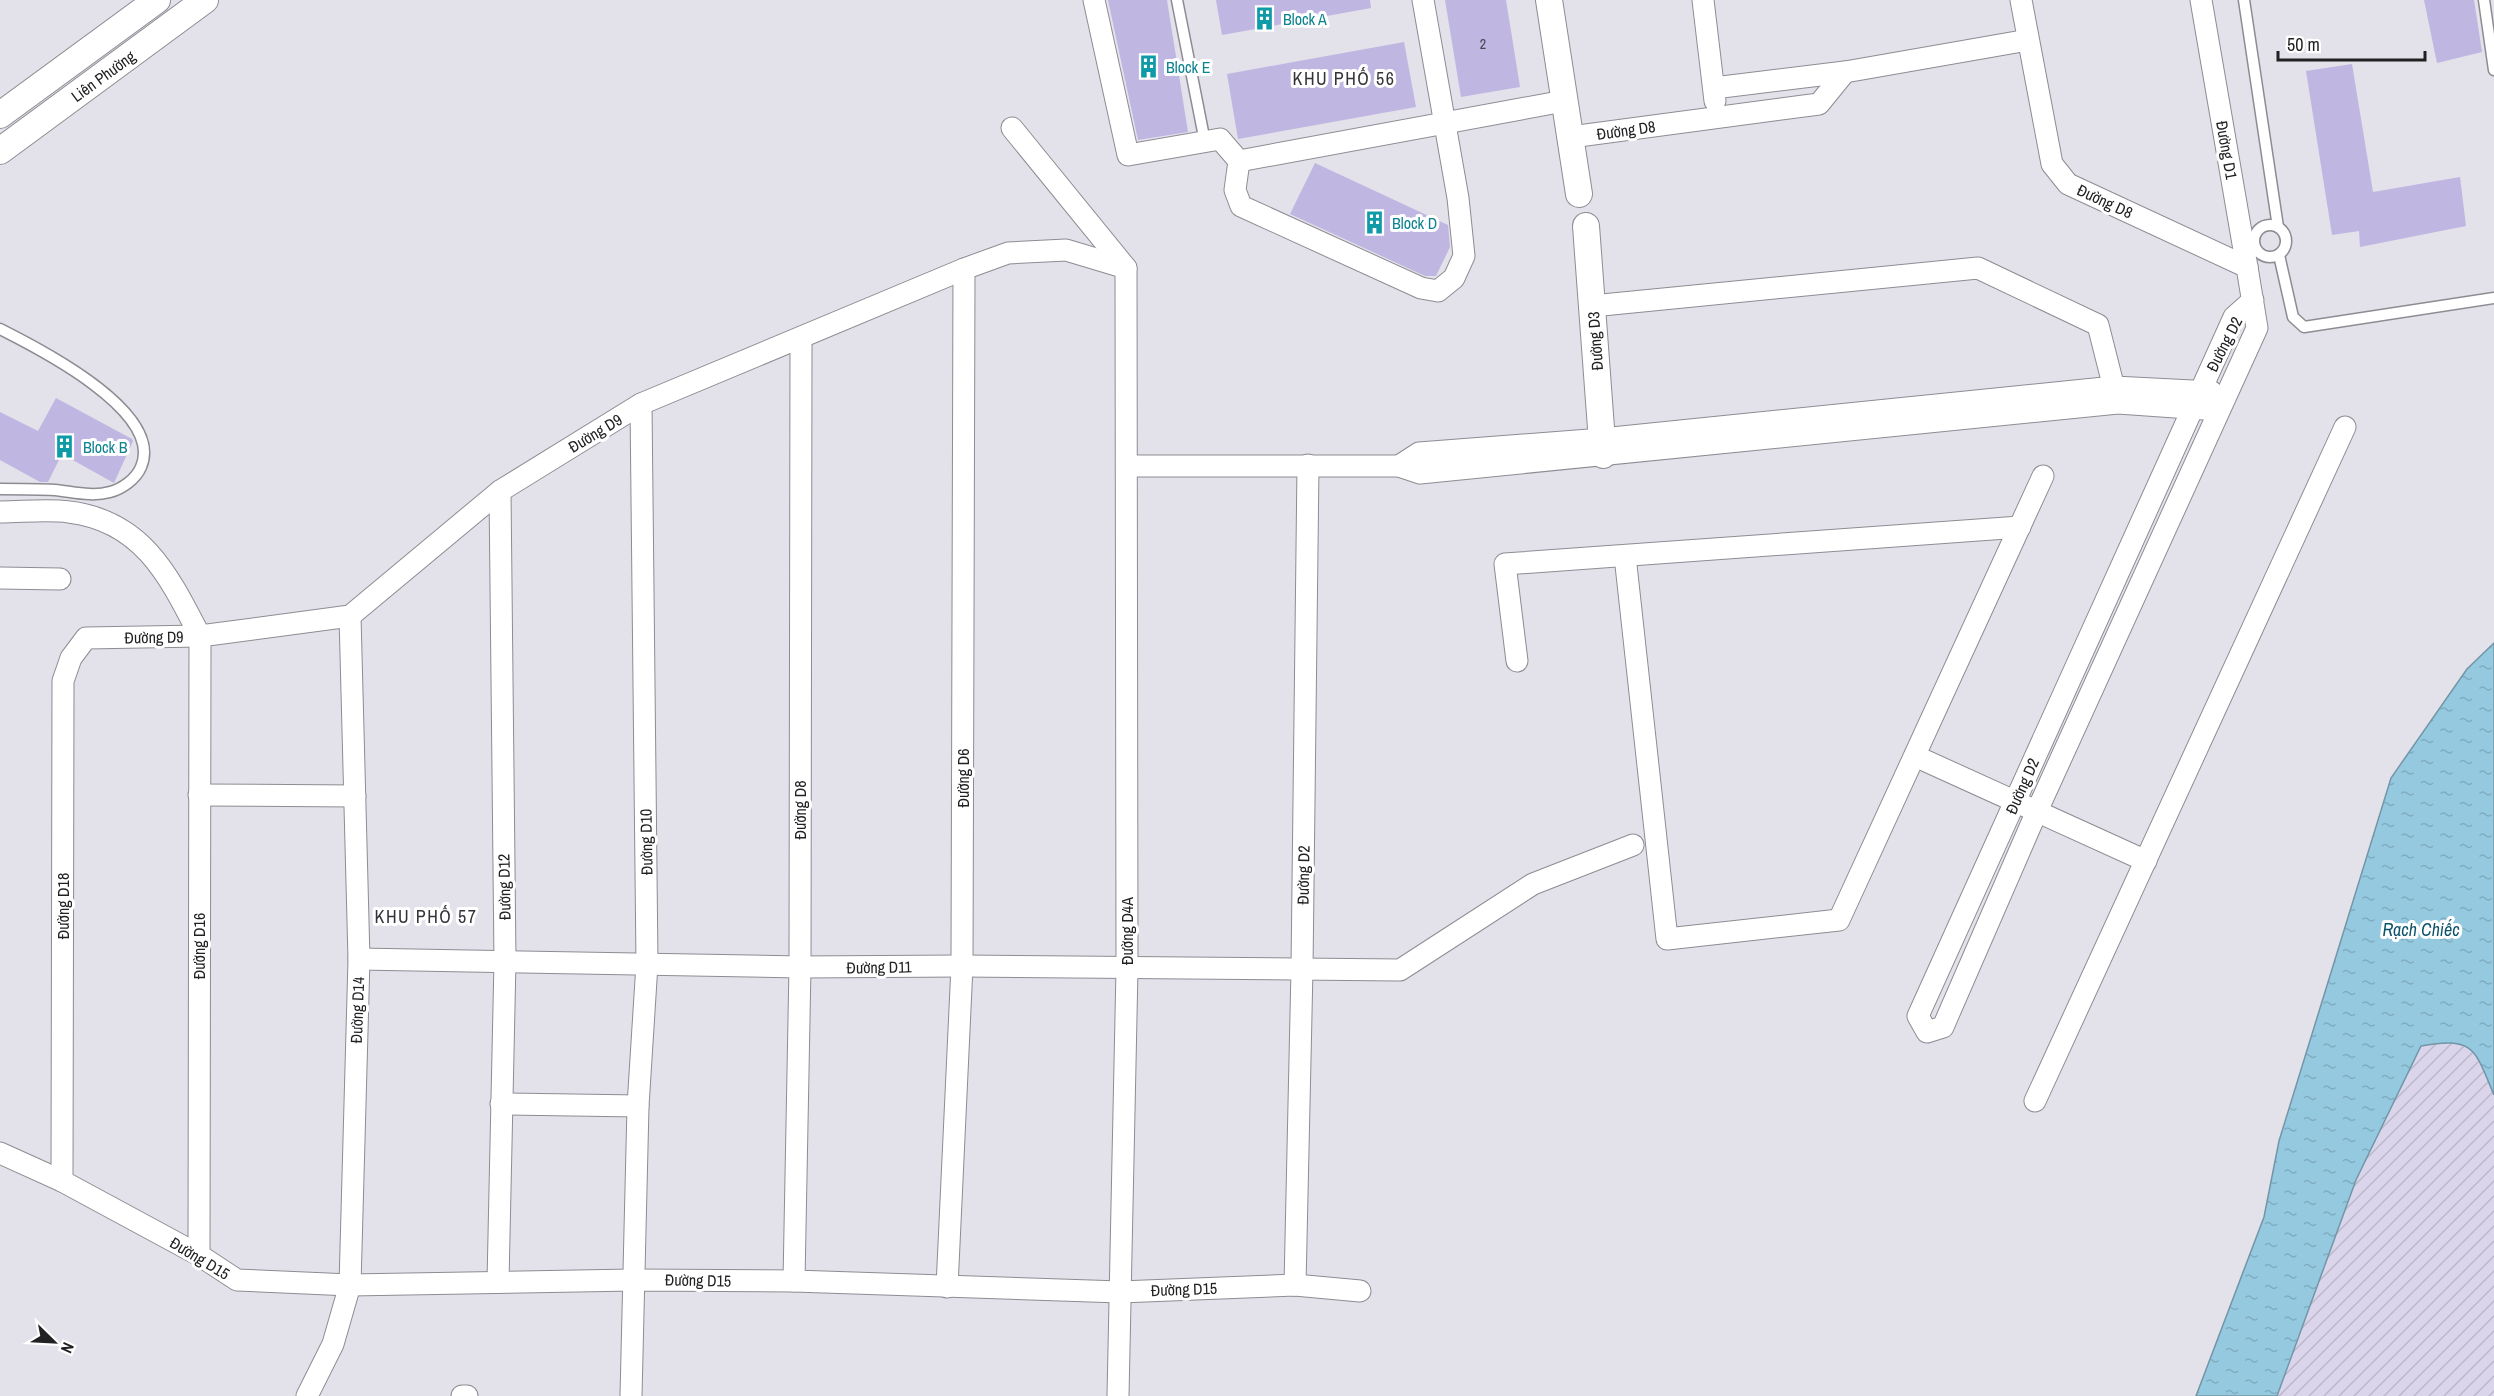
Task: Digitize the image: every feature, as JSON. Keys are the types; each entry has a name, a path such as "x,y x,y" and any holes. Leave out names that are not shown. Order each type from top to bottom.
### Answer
{"street":[{"name":"Liên Phường","path":"0,115 157,0"},
{"name":"Liên Phường","path":"0,151 205,0"},
{"path":"1094,0 1128,155 1220,139 1239,161 1235,190 1241,206 1421,288 1438,291 1454,278 1464,256 1458,198 1423,0"},
{"path":"1549,0 1579,194"},
{"path":"1705,0 1718,117"},
{"name":"Đường D8","path":"2021,0 2052,164 2060,176 2068,184 2248,253"},
{"name":"Đường D1","path":"2201,0 2248,253 2253,300"},
{"path":"1714,88 1845,72 2028,40"},
{"name":"Đường D8","path":"1571,137 1819,104 1845,72"},
{"path":"1239,161 1564,101"},
{"path":"1012,128 1126,268"},
{"name":"Đường D3","path":"1586,226 1603,447"},
{"name":"Đường D9","path":"86,638 200,636 350,616 500,491 641,404 964,269 1008,253 1066,250 1126,268"},
{"name":"Đường D4A","path":"1118,1396 1127,969 1126,268"},
{"path":"1592,306 1978,268 2098,325 2116,395"},
{"name":"Đường D6","path":"947,1287 962,966 964,269"},
{"name":"Đường D2","path":"2253,300 2257,328 1942,1027 1927,1032 1918,1016 2234,317 2253,300"},
{"name":"Đường D8","path":"794,1281 800,967 801,339"},
{"path":"1128,466 1399,466 1419,473 1603,447 2116,395 2223,402"},
{"name":"Đường D10","path":"630,1396 638,1106 647,964 641,404"},
{"path":"2035,1101 2346,427"},
{"name":"Đường D2","path":"1295,1285 1302,969 1308,465"},
{"path":"1625,556 1667,939 1839,920 2043,476"},
{"name":"Đường D12","path":"498,1282 505,961 500,491"},
{"path":"0,512 69,512 116,524 152,554 178,594 200,636"},
{"path":"1517,661 1505,564 2020,527"},
{"path":"0,578 60,579"},
{"name":"Đường D14","path":"307,1396 333,1344 350,1285 359,959 350,616"},
{"name":"Đường D16","path":"199,1255 200,636"},
{"name":"Đường D18","path":"62,1181 63,681 71,658 86,638"},
{"path":"1915,756 2146,861"},
{"path":"199,795 355,796"},
{"name":"Đường D11","path":"359,959 800,967 962,966 1400,970 1533,884 1633,845"},
{"path":"501,1104 638,1106"},
{"name":"Đường D15","path":"0,1153 62,1181 199,1255 237,1280 350,1285 633,1280 794,1281 1120,1292 1295,1285 1360,1291"},
{"path":"462,1396 467,1396"}],"lane":[{"path":"1177,0 1205,142"},
{"path":"2244,0 2278,227 2286,241 2279,255 2264,257 2248,253 2255,235 2262,227 2278,227"},
{"path":"2484,0 2494,70"},
{"path":"2279,255 2293,317 2304,327 2494,298"},
{"path":"0,328 94,384 122,409 138,430 143,445 144,461 140,471 128,483 113,492 96,495 55,490 0,489"}],"shaded area":[{"path":"2450,1041 2469,1047 2481,1064 2494,1095 2494,1396 2277,1396 2356,1180 2377,1134 2422,1045"}],"water":[{"name":"Rạch Chiếc","path":"2494,643 2494,1095 2477,1057 2471,1050 2453,1043 2421,1046 2356,1180 2277,1396 2196,1396 2264,1217 2279,1141 2391,778 2467,669"}],"building":[{"name":"Block E","path":"1108,0 1167,0 1188,132 1138,140"},
{"name":"Block A","path":"1216,0 1370,0 1371,8 1222,35"},
{"path":"1445,0 1506,0 1520,87 1461,97"},
{"path":"2424,0 2474,0 2482,52 2437,63"},
{"path":"1404,42 1416,107 1238,139 1227,74"},
{"path":"2352,64 2373,192 2460,177 2466,226 2360,247 2359,231 2332,235 2306,71"},
{"name":"Block D","path":"1315,163 1448,225 1450,247 1436,276 1425,276 1290,214"},
{"name":"Block B","path":"56,398 132,439 114,483 62,454 48,482 40,482 0,460 0,412 38,431"}],"place":[{"name":"Block A","path":"1265,19"},
{"name":"Block E","path":"1148,67"},
{"name":"Block D","path":"1374,223"},
{"name":"Block B","path":"65,447"}],"district":[{"name":"KHU PHỐ 56","path":"1344,78"},
{"name":"KHU PHỐ 57","path":"426,916"}]}
